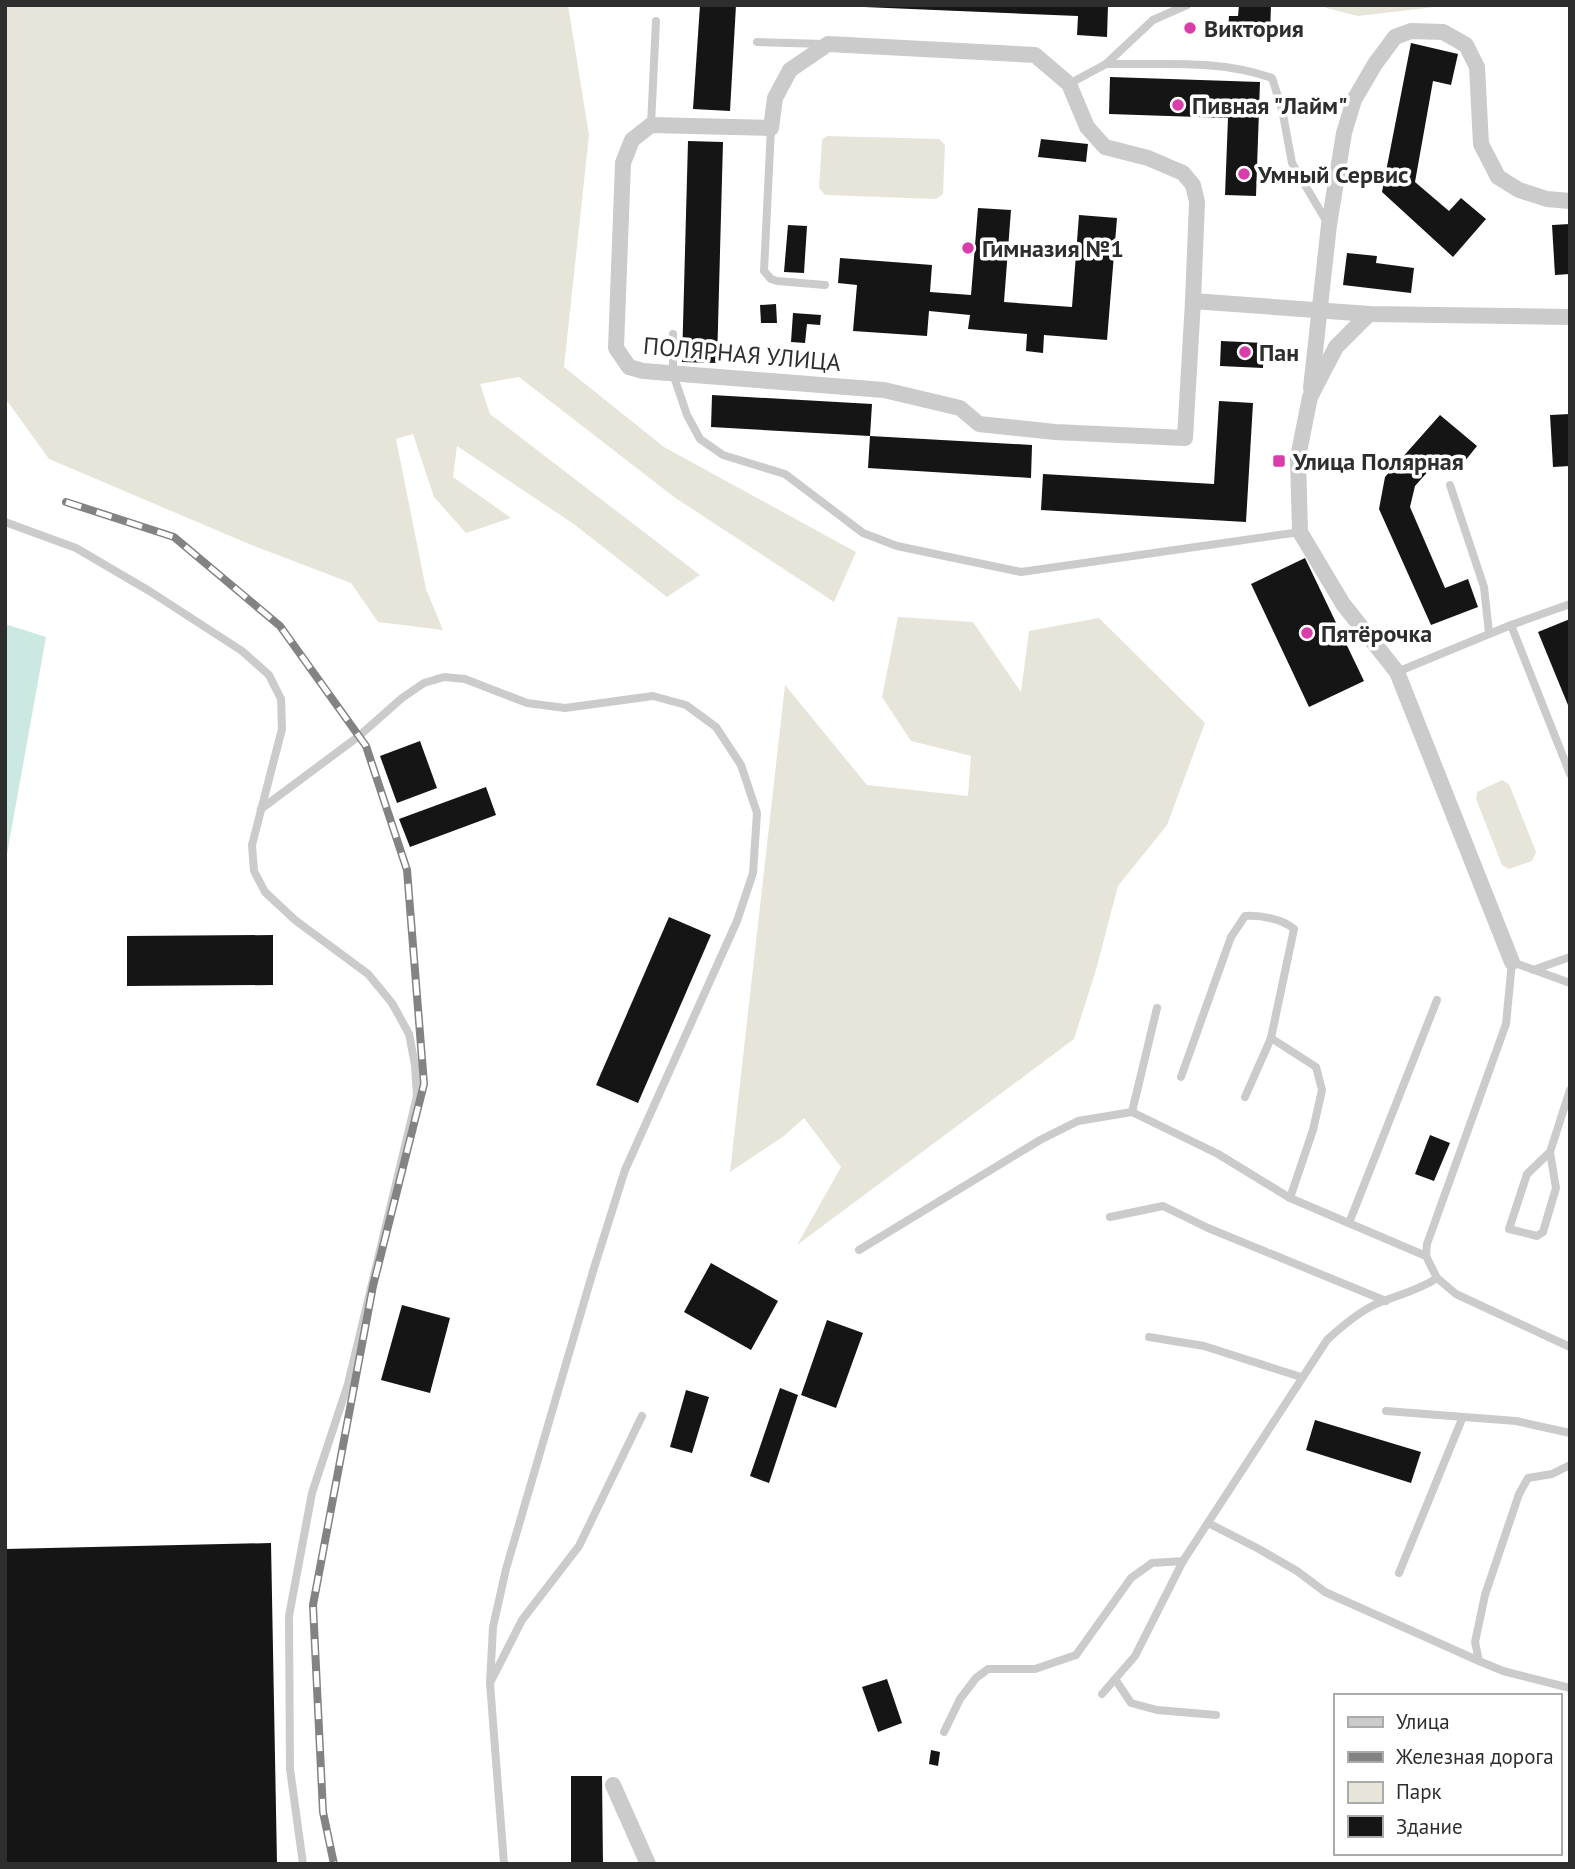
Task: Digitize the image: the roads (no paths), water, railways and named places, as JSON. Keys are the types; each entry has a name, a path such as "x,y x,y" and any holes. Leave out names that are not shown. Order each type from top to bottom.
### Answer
{"street":[{"path":"1512,962 1397,672 1343,604 1300,532 1298,457 1310,397 1318,310 1344,133 1354,100 1395,37 1410,31 1443,32 1466,45 1477,67 1481,144 1498,177 1519,190 1547,199 1570,201"},
{"path":"651,125 771,128 775,99 790,70 828,44"},
{"name":"ПОЛЯРНАЯ УЛИЦА","path":"651,125 632,140 622,163 616,348 629,367 673,374 884,390 960,408 979,424 1055,432 1185,438 1197,202 1193,185 1183,173 1148,158 1105,148 1087,127 1069,84 1035,55 828,44"},
{"path":"1193,301 1369,314 1570,317"},
{"path":"1310,397 1336,347 1369,314"},
{"path":"613,1785 648,1864"}],"lane":[{"path":"1069,84 1106,64 1153,20 1187,5"},
{"path":"651,125 656,21"},
{"path":"757,42 828,44"},
{"path":"1106,64 1207,65 1246,69 1272,78 1282,109 1292,163 1329,225"},
{"path":"771,128 764,271 777,281 825,285"},
{"path":"673,334 673,374 687,415 700,439 723,455 785,474 863,533 897,546 1021,572 1300,532"},
{"path":"1450,485 1484,587 1489,633"},
{"path":"5,522 87,555 151,592 231,644 269,675 281,699 282,729 252,845 254,871 265,892 295,920 368,975 392,1003 409,1034 417,1096 348,1384 312,1493 289,1616 290,1769 303,1864"},
{"path":"1397,672 1489,633 1570,604"},
{"path":"1511,625 1570,775"},
{"path":"261,810 359,736 402,698 424,683 444,677 465,679 527,703 565,708 653,696 686,705 716,727 741,765 757,813 753,873 737,921 625,1170 593,1268 506,1569 493,1627 490,1683 504,1864"},
{"path":"1181,1077 1231,937 1245,916 1254,915 1288,924 1294,929 1271,1038 1245,1097"},
{"path":"1533,970 1570,957"},
{"path":"1570,983 1512,962 1506,1024 1427,1244 1426,1256 1437,1278 1456,1294 1570,1347"},
{"path":"1349,1223 1437,1000"},
{"path":"1132,1112 1157,1007"},
{"path":"1271,1038 1316,1067 1322,1090 1313,1130 1290,1198"},
{"path":"1550,1152 1527,1174 1509,1229 1537,1236 1543,1231 1556,1188 1550,1152 1570,1090"},
{"path":"859,1250 1040,1140 1078,1121 1132,1112 1219,1154 1290,1198 1426,1256"},
{"path":"1110,1217 1163,1206 1208,1228 1386,1301"},
{"path":"1102,1694 1135,1656 1183,1561 1327,1339 1347,1321 1437,1278"},
{"path":"1149,1337 1205,1346 1301,1377"},
{"path":"1386,1411 1462,1419 1516,1421 1570,1433"},
{"path":"490,1683 522,1620 579,1546 642,1416"},
{"path":"1399,1573 1462,1419"},
{"path":"1479,1661 1475,1643 1485,1595 1519,1494 1528,1478 1552,1474 1570,1465"},
{"path":"1208,1523 1297,1571 1325,1592 1503,1671 1570,1688"},
{"path":"944,1732 960,1699 976,1678 988,1669 1035,1669 1076,1655 1132,1578 1152,1563 1183,1561"},
{"path":"1115,1679 1131,1703 1157,1710 1216,1715"}],"railway":[{"path":"66,502 174,537 280,626 366,746 407,870 424,1084 373,1286 313,1605 323,1812 334,1864"}],"place":[{"name":"Виктория","path":"1190,28"},
{"name":"Пивная \"Лайм\"","path":"1178,105"},
{"name":"Умный Сервис","path":"1244,174"},
{"name":"Гимназия №1","path":"968,248"},
{"name":"Пан","path":"1245,352"},
{"name":"Улица Полярная","path":"1279,461"},
{"name":"Пятёрочка","path":"1307,633"}]}
